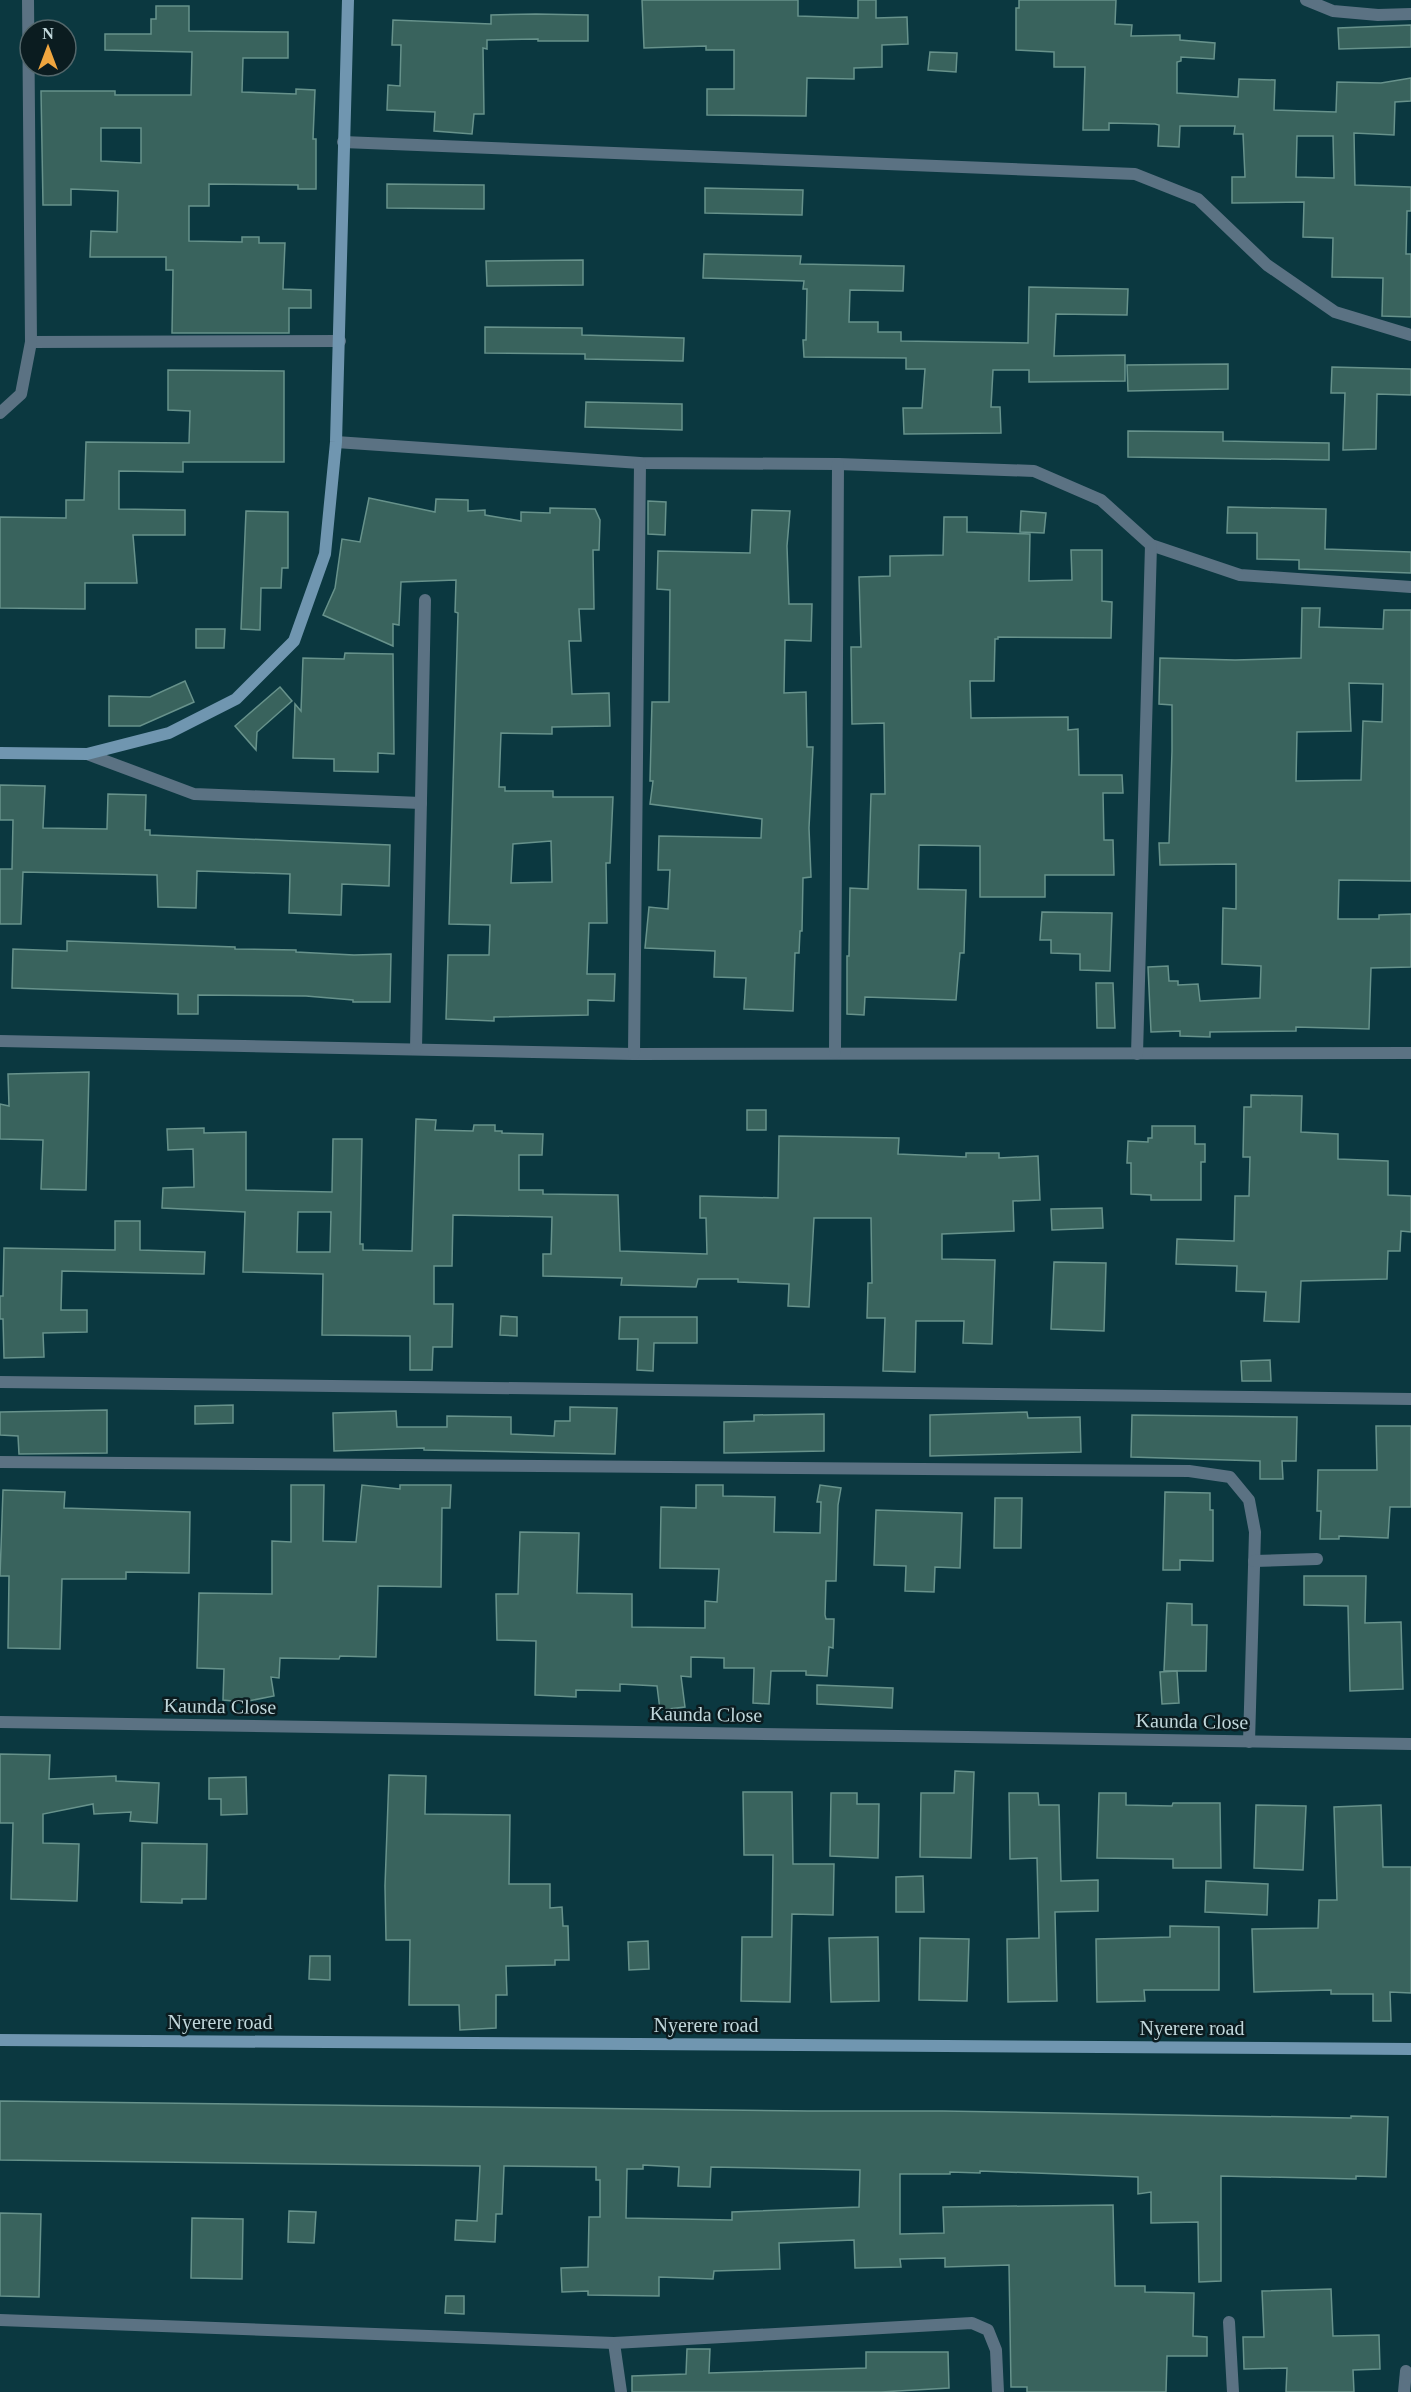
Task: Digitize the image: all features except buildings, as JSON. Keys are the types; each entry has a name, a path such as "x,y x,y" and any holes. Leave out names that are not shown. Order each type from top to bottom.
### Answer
{"street":[{"path":"0,413 21,394 31,342 28,0"},
{"path":"0,753 87,754 169,733 236,699 294,642 325,554 336,442 348,0"},
{"path":"1306,0 1333,11 1378,15 1411,14"},
{"path":"343,142 1135,174 1198,199 1267,265 1335,312 1411,335"},
{"path":"31,342 340,341"},
{"path":"336,442 640,463 838,464 1034,471 1101,500 1151,545 1240,575 1411,587"},
{"path":"634,1054 640,463"},
{"path":"835,1053 838,464"},
{"path":"1137,1054 1151,545"},
{"path":"416,1049 425,600"},
{"path":"87,754 194,794 421,803"},
{"path":"0,1041 634,1054 1411,1053"},
{"path":"0,1382 1411,1399"},
{"path":"0,1462 1188,1471 1230,1477 1249,1500 1255,1532 1249,1742"},
{"path":"1254,1561 1317,1560"},
{"name":"Kaunda Close","path":"0,1722 1411,1744"},
{"name":"Nyerere road","path":"0,2040 1411,2049"},
{"path":"0,2320 614,2343 972,2323 988,2330 996,2350 998,2392"},
{"path":"1229,2322 1233,2392"},
{"path":"614,2343 621,2392"},
{"path":"1404,2392 1406,2372"}]}
